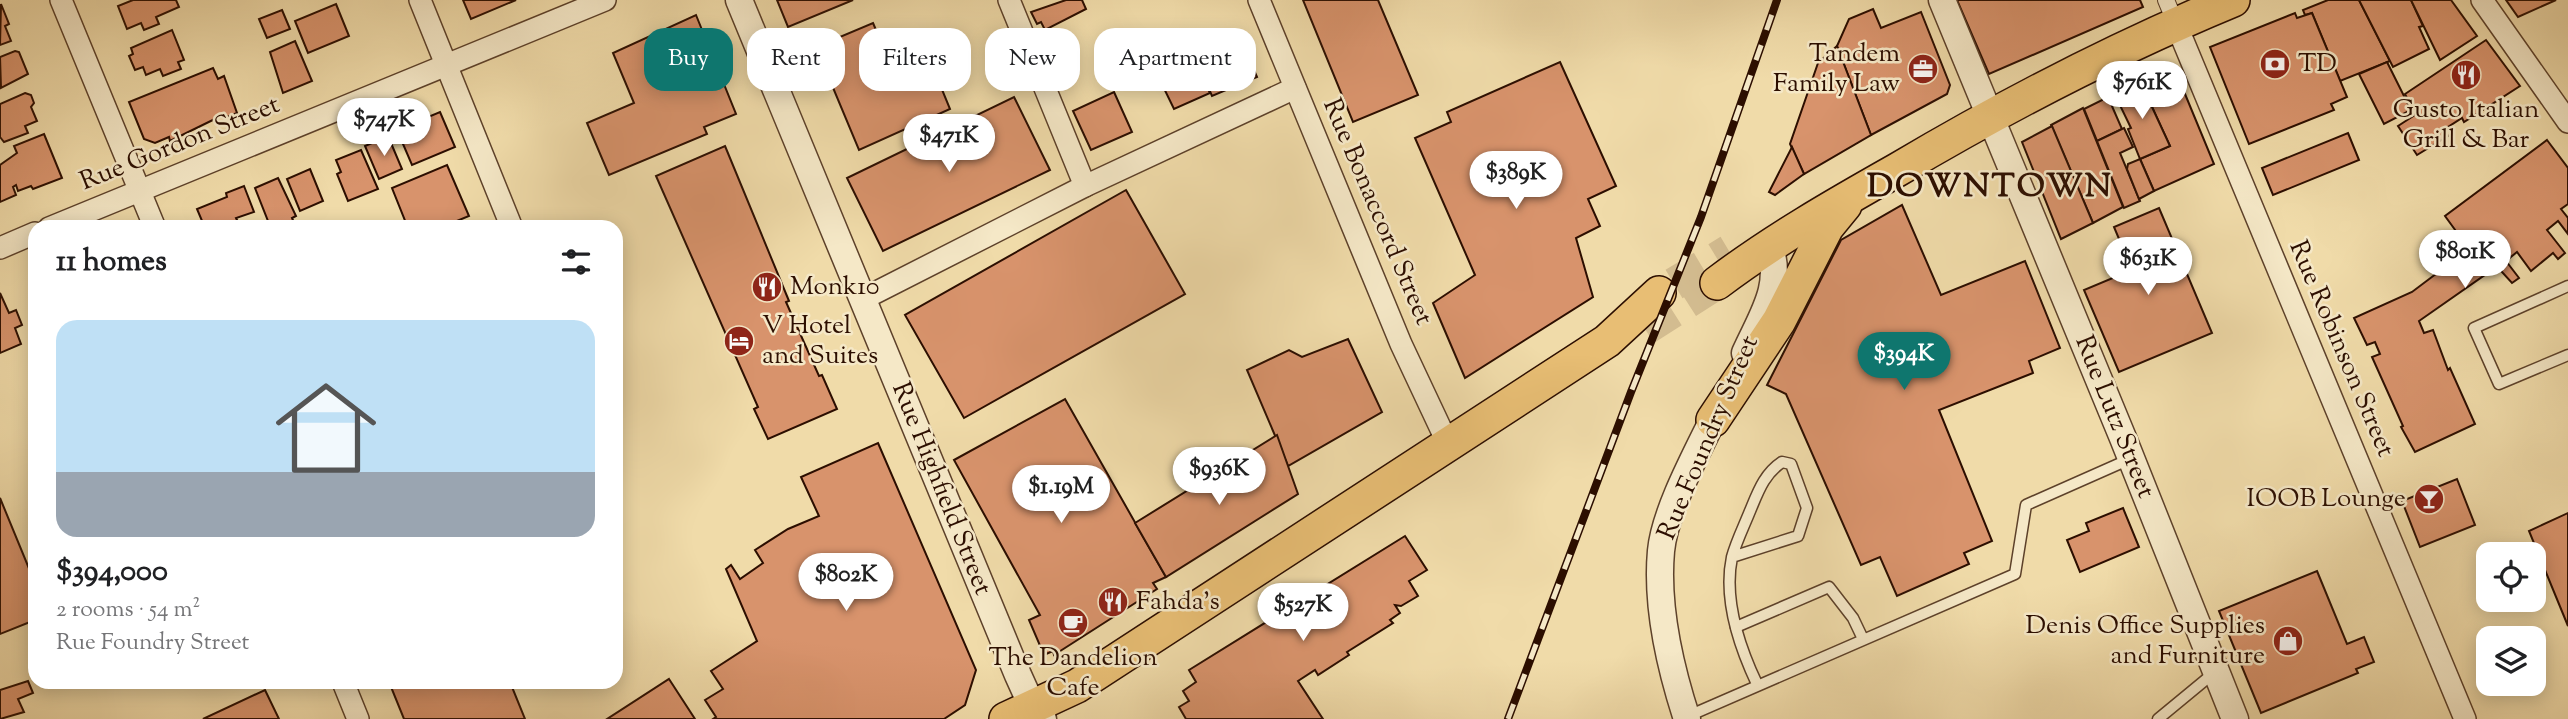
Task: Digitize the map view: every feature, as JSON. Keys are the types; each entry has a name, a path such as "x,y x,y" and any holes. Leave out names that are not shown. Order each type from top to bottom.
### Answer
{"main road":[{"path":"1717,283 1769,244 2171,12 2233,0"},
{"path":"1713,420 1779,321 1826,227 1863,189"},
{"path":"1729,251 1769,244"},
{"path":"1027,715 1077,686 1607,341 1659,293"},
{"path":"1607,341 1645,329"}],"street":[{"path":"61,0 152,220"},
{"path":"420,0 509,220"},
{"name":"Rue Gordon Street","path":"68,220 605,0"},
{"name":"Rue Highfield Street","path":"739,0 863,299 1027,715"},
{"path":"1009,0 1085,186"},
{"name":"Rue Bonaccord Street","path":"1259,0 1401,344 1448,444"},
{"name":"Rue Lutz Street","path":"1942,0 2132,459 2235,719"},
{"path":"2482,0 2568,122"},
{"name":"Rue Robinson Street","path":"2171,12 2465,719"},
{"path":"863,299 1085,186 1295,89"},
{"path":"0,248 28,236"},
{"name":"Rue Foundry Street","path":"1687,718 1669,648 1661,594 1661,549 1677,500 1773,291 1776,274 1769,244"},
{"path":"346,689 358,719"}],"lane":[{"path":"2568,286 2474,328 2499,384 2568,355"},
{"path":"1687,718 1757,684 2015,574 2026,505 2132,459"},
{"path":"1732,557 1798,536 1807,508 1791,464 1782,462 1769,471 1732,557 1730,591 1736,627 1745,658 1757,684"},
{"path":"1736,627 1829,587 1853,618 1863,639"},
{"path":"2158,719 2215,672"}],"building":[{"path":"133,0 176,0 179,7 156,17 159,24 144,30 141,23 127,29 118,6"},
{"path":"463,0 516,0 471,19"},
{"path":"777,0 853,0 788,27"},
{"path":"1066,0 1082,0 1086,9 1049,28 1044,28 1041,22 1037,24 1031,12"},
{"path":"1303,0 1378,0 1418,95 1353,122"},
{"path":"1957,0 2140,0 2143,7 1989,74"},
{"path":"2328,0 2359,0 2390,61 2340,81 2312,13 2305,15 2303,10"},
{"path":"2359,0 2411,0 2423,26 2419,27 2429,49 2393,67"},
{"path":"2411,0 2451,0 2477,36 2440,60"},
{"path":"2506,0 2556,0 2518,17"},
{"path":"1,4 9,24 5,26 11,41 0,45"},
{"path":"336,4 349,36 308,53 295,21"},
{"path":"1873,9 1881,28 1921,12 1950,85 1947,94 1871,135 1837,46 1849,19"},
{"path":"282,10 290,29 267,38 259,19"},
{"name":"TD","path":"2295,13 2297,18 2312,13 2347,97 2331,104 2334,110 2249,144 2210,47"},
{"path":"696,15 701,28 668,28"},
{"path":"873,23 875,28 861,28"},
{"path":"859,29 859,91 943,91 950,109 859,150 834,91 845,91 845,35"},
{"path":"172,30 184,60 178,62 181,69 163,76 160,69 146,75 143,67 135,70 129,56 133,54 131,48"},
{"path":"644,39 644,91 727,91 736,114 704,127 707,134 609,175 587,123 634,103 613,53"},
{"path":"2486,40 2520,86 2464,122 2462,118 2445,129 2448,136 2417,155 2398,126 2415,115 2405,94"},
{"path":"295,41 312,81 283,93 270,52"},
{"path":"1837,46 1871,135 1804,174 1790,144 1818,63"},
{"path":"19,52 28,74 1,88 0,57"},
{"path":"1560,62 1616,186 1588,199 1600,226 1576,238 1593,297 1465,378 1433,303 1475,275 1415,138 1451,122 1447,112"},
{"path":"2387,62 2411,110 2384,124 2359,74"},
{"path":"2173,65 2214,164 2154,191 2140,159 2170,146 2140,81"},
{"path":"213,68 218,79 224,76 237,113 224,118 223,115 170,141 169,137 155,143 144,139 129,102"},
{"path":"2140,81 2170,146 2140,159 2128,129 2131,128 2115,95"},
{"path":"1165,91 1209,91 1210,93 1174,109"},
{"path":"1210,91 1224,91 1212,96"},
{"path":"1114,92 1132,132 1091,150 1073,111"},
{"path":"25,93 31,95 34,103 31,107 37,121 25,126 28,133 4,142 0,137 0,104"},
{"path":"1014,97 1050,170 883,251 847,178"},
{"path":"2108,97 2122,129 2097,141 2084,109"},
{"path":"2083,108 2123,207 2093,223 2051,125"},
{"path":"440,112 455,147 412,165 397,130"},
{"path":"2052,126 2093,223 2061,239 2022,142"},
{"path":"2124,128 2133,147 2120,153 2140,201 2124,208 2097,141"},
{"path":"2348,133 2359,160 2273,195 2262,168"},
{"path":"44,134 62,178 33,189 31,186 18,191 16,185 13,187 16,195 0,202 0,165 17,153 14,146"},
{"path":"388,136 402,169 379,179 365,146"},
{"path":"2547,140 2568,168 2568,204 2561,209 2568,218 2568,234 2558,221 2547,230 2565,253 2558,259 2553,253 2531,271 2517,252 2506,261 2519,278 2512,283 2492,261 2484,267 2489,272 2419,321 2424,333 2433,330 2448,370 2450,368 2475,424 2415,452 2401,427 2403,426 2372,357 2380,354 2375,342 2367,345 2354,318 2412,292 2469,249 2445,216"},
{"path":"725,146 789,301 786,302 837,409 768,439 754,409 758,407 656,176"},
{"path":"1792,147 1804,174 1775,195 1769,192"},
{"path":"361,150 378,189 348,201 337,174 341,172 336,160"},
{"path":"2140,159 2154,191 2139,199 2127,169 2128,164"},
{"path":"447,165 469,216 459,220 405,220 392,188"},
{"path":"310,169 323,201 300,211 287,179"},
{"path":"278,178 296,216 293,220 268,220 255,188"},
{"path":"244,186 254,212 236,218 237,220 202,220 197,209 227,197 226,193"},
{"path":"1126,190 1185,294 964,418 905,315"},
{"path":"1902,205 1941,295 2025,261 2060,348 2029,361 2033,373 1939,410 1992,541 1964,553 1969,564 1897,596 1880,557 1861,565 1786,394 1767,385 1841,240"},
{"path":"2159,208 2212,333 2119,372 2084,290 2132,270 2114,227"},
{"path":"0,293 9,313 16,310 22,325 15,328 21,344 0,353"},
{"path":"1348,339 1382,412 1288,466 1247,370 1289,350 1302,357"},
{"path":"1065,399 1166,577 1153,583 1157,589 1054,655 1053,651 1044,655 1029,620 1040,615 954,460"},
{"path":"1277,435 1298,494 1166,577 1135,523"},
{"path":"878,443 976,670 965,705 944,719 713,719 716,717 705,700 723,689 711,671 757,641 726,569 731,565 740,579 763,563 755,550 788,529 819,516 801,477"},
{"path":"2457,479 2475,525 2420,547 2402,501"},
{"path":"0,498 28,566 28,623 0,634"},
{"path":"2123,508 2139,547 2080,572 2067,540 2089,531 2086,523"},
{"path":"2568,513 2568,626 2546,572 2546,542 2534,542 2529,531"},
{"path":"1405,536 1427,570 1409,581 1418,596 1401,606 1395,605 1400,613 1390,620 1393,623 1347,652 1349,655 1318,675 1315,670 1298,681 1323,719 1186,719 1179,707 1189,701 1183,691 1196,682 1189,670"},
{"name":"Denis Office Supplies and Furniture","path":"2317,571 2347,644 2364,637 2374,662 2356,669 2358,673 2261,713 2219,611"},
{"path":"669,679 695,719 607,719"},
{"path":"28,681 28,689 33,693 18,699 24,712 0,719 0,690"},
{"path":"392,689 513,689 525,719 404,719"},
{"path":"265,690 279,719 203,719"}],"tunnel":[{"path":"1674,284 1729,251"},
{"path":"1645,329 1717,283"}],"railway":[{"path":"1508,719 1631,392 1701,217 1777,0"}],"place":[{"name":"TD","path":"2275,64"},
{"name":"Tandem Family Law","path":"1923,69"},
{"name":"Gusto Italian Grill & Bar","path":"2466,75"},
{"name":"Monk10","path":"767,287"},
{"name":"V Hotel and Suites","path":"739,341"},
{"name":"IOOB Lounge","path":"2429,499"},
{"name":"Fahda's","path":"1113,602"},
{"name":"The Dandelion Cafe","path":"1073,623"},
{"name":"Denis Office Supplies and Furniture","path":"2288,641"}],"district":[{"name":"DOWNTOWN","path":"1990,188"}]}
